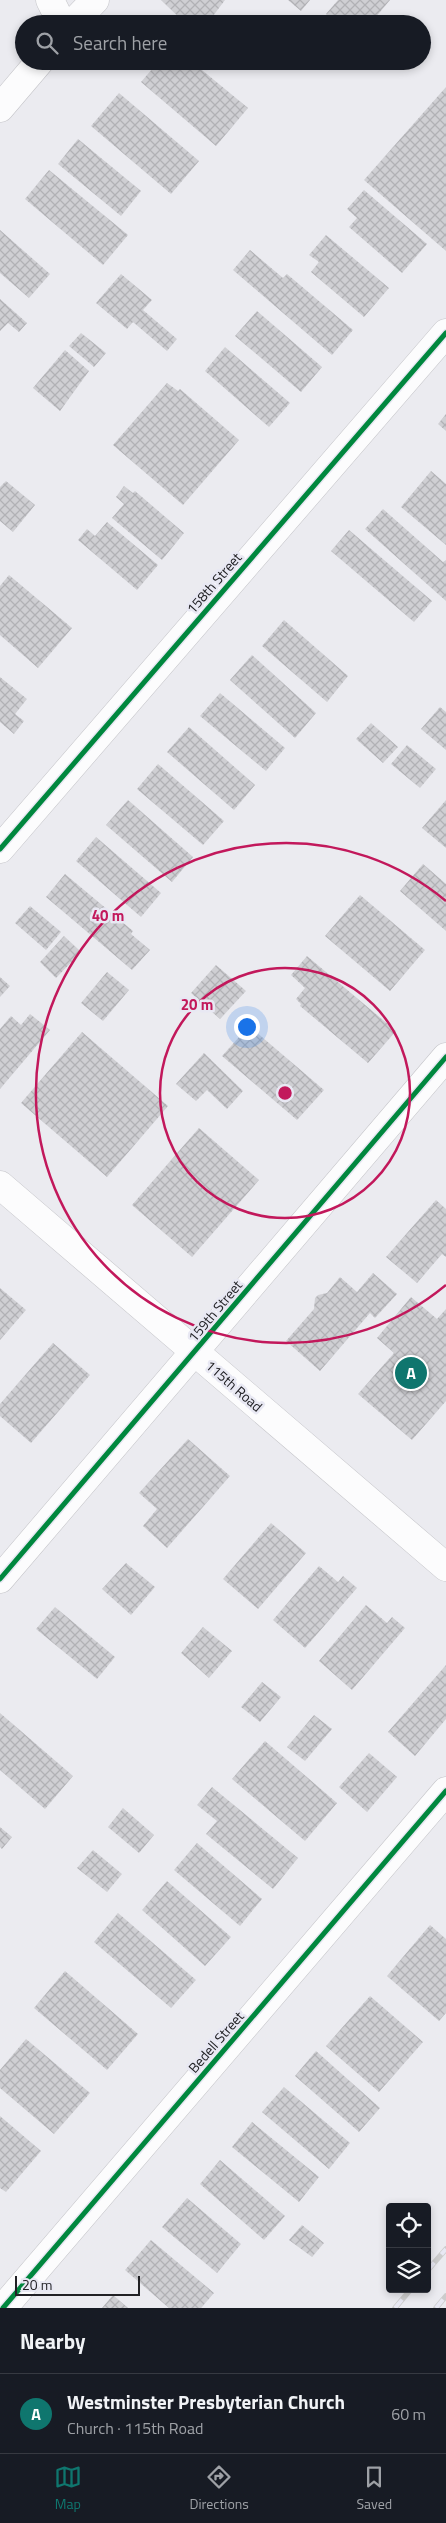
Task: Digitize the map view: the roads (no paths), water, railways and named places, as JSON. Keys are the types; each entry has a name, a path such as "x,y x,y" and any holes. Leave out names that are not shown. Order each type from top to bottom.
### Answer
{"street":[{"path":"50,0 58,15"},
{"path":"81,15 95,0"},
{"path":"0,108 32,70"},
{"name":"158th Street","path":"0,848 446,333"},
{"name":"159th Street","path":"0,1579 446,1057"},
{"name":"115th Road","path":"0,1185 446,1567"},
{"name":"Bedell Street","path":"3,2308 446,1791"}],"railway":[{"path":"431,2266 446,2249"},
{"path":"395,2308 408,2293"},
{"path":"436,2308 446,2296"}],"place":[{"name":"Westminster Presbyterian Church","path":"411,1373"}]}
